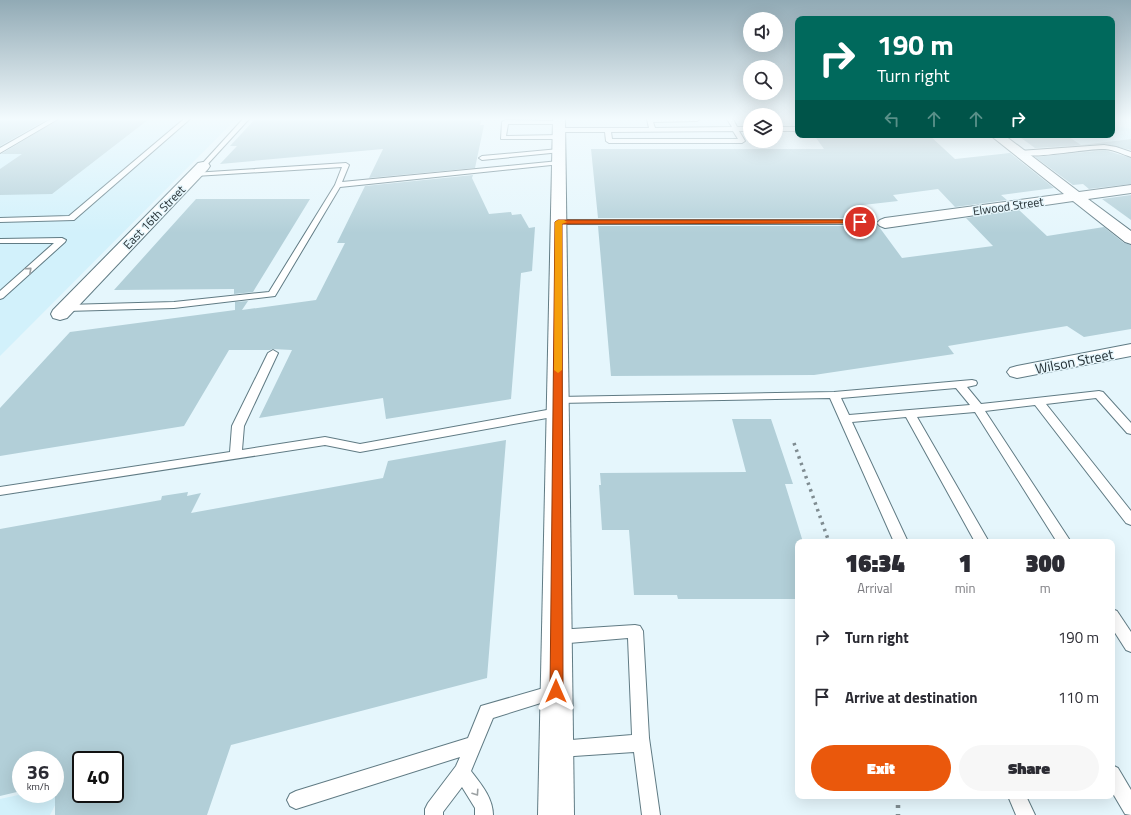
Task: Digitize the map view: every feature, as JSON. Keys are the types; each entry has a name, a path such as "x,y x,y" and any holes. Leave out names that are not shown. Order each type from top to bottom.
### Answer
{"street":[{"path":"556,815 559,157"},
{"path":"1024,157 1131,239"},
{"name":"East 16th Street","path":"63,311 199,170"},
{"name":"Elwood Street","path":"885,224 1131,189"},
{"name":"Wilson Street","path":"1018,372 1127,355"}],"lane":[{"path":"0,220 71,218 142,157"},
{"name":"East 16th Street","path":"199,170 211,157"},
{"path":"338,185 467,157"},
{"path":"63,311 174,305 272,294 338,185 346,165 199,170"},
{"path":"558,222 860,222"},
{"path":"0,241 62,240 0,296"},
{"path":"236,455 238,426 273,353"},
{"path":"0,491 325,441 360,448 558,406 834,395 972,383"},
{"path":"959,384 978,408 1062,539"},
{"path":"845,419 978,408 1099,394 1131,430"},
{"path":"834,395 900,539"},
{"path":"1038,401 1131,520"},
{"path":"910,414 980,539"},
{"path":"1115,620 1131,645"},
{"path":"557,637 635,631 642,743 650,815"},
{"path":"434,815 434,809 462,772 487,712 556,691"},
{"path":"556,750 611,744 642,743"},
{"path":"296,800 474,744"},
{"path":"462,772 484,806 484,815"},
{"path":"1115,779 1131,808"},
{"path":"1018,799 1026,815"}],"shaded area":[{"path":"0,157 198,157 0,356"},
{"path":"12,796 12,803 56,803 50,815 0,815 0,799"}],"building":[{"path":"18,157 100,157 52,194 0,195 0,169"},
{"path":"227,157 296,157 220,164"},
{"path":"379,157 477,157 475,168 369,178"},
{"path":"592,157 953,157 955,159 973,157 1015,157 1054,188 1001,195 1007,200 955,207 938,189 893,195 898,201 863,205 902,258 993,246 966,218 1019,210 1047,236 1104,227 1124,243 1131,245 1131,329 1084,337 1067,326 948,346 954,354 814,375 611,376 598,226 860,226 865,221 860,218 598,218"},
{"path":"1035,157 1131,158 1131,184 1089,189 1083,184 1073,185"},
{"path":"473,175 472,178 489,214 511,212 512,215 521,214 529,228 535,227 532,271 521,273 511,399 386,419 383,398 259,418 292,350 229,350 184,426 0,456 0,408 70,332 235,310 235,302 248,301 242,310 316,300 345,243 337,243 365,186"},
{"path":"1131,195 1131,220 1102,199"},
{"path":"196,199 310,199 253,292 234,294 234,289 114,290"},
{"path":"732,419 771,419 793,484 785,484 802,539 795,539 795,599 678,599 677,595 634,595 629,530 602,530 599,485 601,485 600,473 746,472"},
{"path":"506,440 487,678 231,745 207,815 55,815 55,803 64,803 64,751 12,751 12,793 0,796 0,529 161,500 162,496 188,492 187,496 201,493 191,513 383,478 388,461"}],"railway":[{"path":"794,443 828,539"},
{"path":"898,799 898,815"}],"slow traffic":[{"path":"558,370 558,222 564,222"}],"route":[{"path":"556,691 558,222 860,222"}]}
